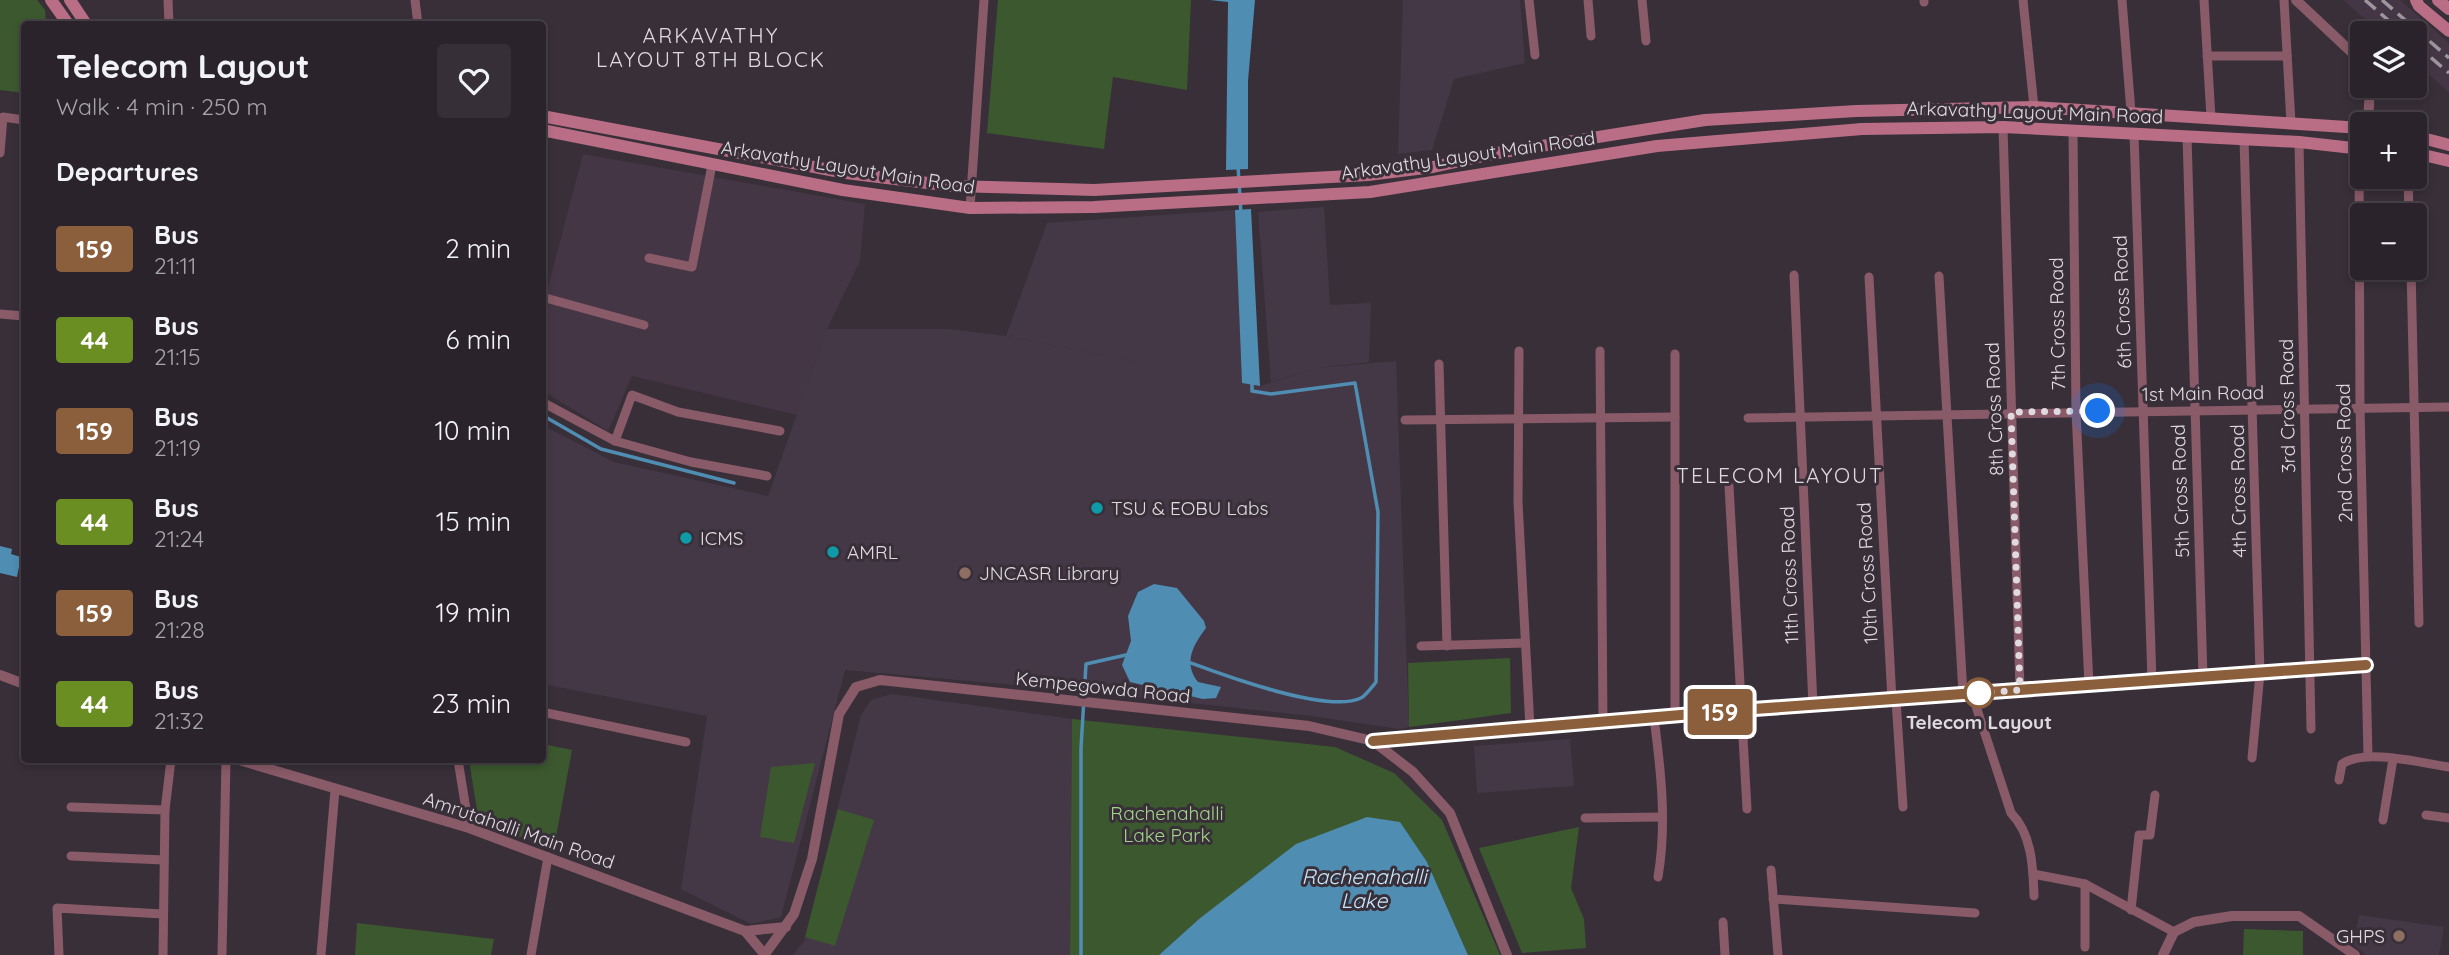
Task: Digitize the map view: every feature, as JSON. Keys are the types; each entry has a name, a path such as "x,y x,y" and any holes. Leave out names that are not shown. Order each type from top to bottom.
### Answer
{"main road":[{"path":"51,0 66,21"},
{"path":"70,0 84,21"},
{"path":"2438,0 2449,9"},
{"path":"2417,3 2449,31"},
{"name":"Arkavathy Layout Main Road","path":"546,117 846,173 970,186 1094,190 1368,175 1433,167 1497,153 1705,120 1856,111 2034,107 2350,127"},
{"path":"1654,127 1657,146"},
{"name":"Arkavathy Layout Main Road","path":"546,131 843,190 970,208 1094,207 1370,192 1657,146 1862,129 2003,127 2350,145"},
{"path":"2427,139 2449,145"},
{"path":"2427,156 2449,161"}],"street":[{"path":"168,0 169,21"},
{"path":"415,0 418,21"},
{"path":"970,208 984,0"},
{"path":"1530,0 1535,55"},
{"path":"1588,0 1591,36"},
{"path":"1642,0 1646,41"},
{"path":"2024,0 2034,107"},
{"path":"2122,0 2131,112"},
{"path":"2204,0 2211,118"},
{"path":"2284,0 2291,123"},
{"path":"2296,0 2350,51"},
{"path":"2207,55 2287,55"},
{"path":"0,153 4,117 21,120"},
{"name":"8th Cross Road","path":"2003,127 2020,690"},
{"name":"7th Cross Road","path":"2073,130 2076,412 2089,685"},
{"name":"6th Cross Road","path":"2134,133 2152,681"},
{"name":"5th Cross Road","path":"2187,136 2203,677"},
{"name":"4th Cross Road","path":"2244,139 2260,673 2252,758"},
{"name":"3rd Cross Road","path":"2299,142 2311,729"},
{"path":"649,258 692,267 712,165"},
{"name":"2nd Cross Road","path":"2361,189 2360,408 2368,756"},
{"name":"11th Cross Road","path":"1794,275 1813,706"},
{"name":"10th Cross Road","path":"1869,276 1894,700 1903,807"},
{"path":"1939,276 1945,413 1967,694 2011,813 2024,826 2034,874 2034,896"},
{"path":"2411,280 2419,624"},
{"path":"546,299 644,325"},
{"path":"0,314 21,316"},
{"path":"1519,351 1518,502 1530,728"},
{"path":"1600,351 1603,722"},
{"path":"1675,354 1675,716"},
{"path":"1439,364 1447,646"},
{"path":"615,441 632,395 678,412 780,431"},
{"path":"546,404 615,441 691,461 767,476"},
{"name":"1st Main Road","path":"1748,418 1800,415 2449,407"},
{"path":"1405,420 1675,417"},
{"path":"1729,486 1747,809"},
{"path":"1421,646 1525,643"},
{"path":"1373,741 1740,710 2366,665"},
{"path":"0,675 21,683"},
{"name":"Kempegowda Road","path":"746,931 765,955 794,914 812,859 839,714 856,687 880,680 1309,726 1373,741 1413,772 1450,814 1507,955"},
{"path":"546,713 686,742"},
{"path":"1654,718 1662,779 1662,851 1658,877"},
{"path":"2339,780 2342,764 2350,758 2368,756 2449,767"},
{"path":"2383,820 2393,759"},
{"path":"163,955 165,810 171,763"},
{"path":"222,955 226,763"},
{"name":"Amrutahalli Main Road","path":"249,763 469,828 746,931 786,927"},
{"path":"458,763 469,828"},
{"path":"321,955 335,790"},
{"path":"2131,909 2139,835 2150,835 2155,795"},
{"path":"71,807 165,810"},
{"path":"2426,815 2449,818"},
{"path":"1585,818 1662,817"},
{"path":"71,856 164,860"},
{"path":"531,955 548,857"},
{"path":"1771,870 1777,955"},
{"path":"2034,874 2085,884 2174,932"},
{"path":"2085,884 2085,947"},
{"path":"1773,899 1975,913"},
{"path":"59,955 57,908 163,914"},
{"path":"2163,955 2174,932 2194,922 2232,916 2299,916 2356,955"},
{"path":"1723,922 1725,955"}],"shaded area":[{"path":"1403,0 1520,0 1525,63 1454,79 1432,150 1398,154"},
{"path":"2343,0 2400,0 2424,21 2367,21"},
{"path":"2427,24 2449,43 2449,92 2427,73"},
{"path":"583,154 865,204 860,261 827,329 797,415 632,376 608,431 546,393 546,295"},
{"path":"1324,207 1330,305 1371,303 1369,362 1317,368 1271,382 1258,212"},
{"path":"1235,210 1242,383 1006,336 1047,223"},
{"path":"827,329 948,329 1006,336 1260,386 1317,368 1396,361 1409,727 1398,729 1312,716 1060,689 845,670 781,917 751,924 681,889 707,716 546,685 546,427 614,462 768,496"},
{"path":"892,694 1072,719 1070,955 792,955 804,942 861,715 871,700"},
{"path":"1570,739 1574,786 1477,793 1474,746"},
{"name":"GHPS","path":"2359,915 2444,927 2439,955 2366,955 2354,945"}],"green space":[{"path":"0,0 37,0 45,10 46,21 21,21 21,93 0,90"},
{"path":"998,0 1191,0 1187,90 1113,77 1104,149 987,133"},
{"path":"1510,658 1511,713 1409,727 1408,663"},
{"name":"Rachenahalli Lake Park","path":"1072,719 1335,747 1394,773 1442,820 1500,955 1468,955 1427,862 1199,919 1159,955 1070,955"},
{"path":"546,745 572,750 554,848 479,823 469,763 546,763"},
{"path":"815,763 794,843 760,837 771,767"},
{"path":"838,809 874,820 835,946 805,937"},
{"path":"1579,827 1571,888 1584,919 1586,948 1522,953 1479,848"},
{"path":"357,923 494,939 491,955 355,955"},
{"path":"2244,929 2303,931 2303,955 2243,955"}],"water":[{"path":"1210,0 1255,0 1248,81 1248,169 1226,170 1228,2"},
{"path":"1251,209 1260,386 1242,383 1235,210"},
{"path":"0,546 12,549 11,554 21,557 17,577 0,573"},
{"path":"1154,584 1177,588 1204,621 1206,628 1191,654 1191,668 1198,682 1221,687 1216,698 1203,699 1130,682 1122,665 1131,641 1128,616 1138,592"},
{"name":"Rachenahalli Lake","path":"1367,817 1400,822 1427,862 1468,955 1159,955 1199,919 1296,844"}],"waterway":[{"path":"1238,166 1241,214"},
{"path":"1191,663 1277,691 1325,701 1346,702 1361,698 1376,682 1378,512 1355,383 1271,394 1252,391 1252,383"},
{"path":"546,417 601,449 734,483"},
{"path":"1081,955 1081,748 1086,664 1126,655"}],"railway":[{"path":"2365,0 2389,21"},
{"path":"2382,0 2449,58"},
{"path":"2427,54 2449,73"}],"bus line":[{"name":"159","path":"1373,741 1740,710 2366,665"}],"place":[{"name":"TSU & EOBU Labs","path":"1097,508"},
{"name":"ICMS","path":"686,538"},
{"name":"AMRL","path":"833,552"},
{"name":"JNCASR Library","path":"965,573"},
{"name":"Telecom Layout","path":"1979,693"},
{"name":"GHPS","path":"2399,936"}],"district":[{"name":"ARKAVATHY LAYOUT 8TH BLOCK","path":"711,47"},
{"name":"TELECOM LAYOUT","path":"1780,475"}],"route":[{"path":"1979,693 2020,690 2011,412 2098,411"}]}
